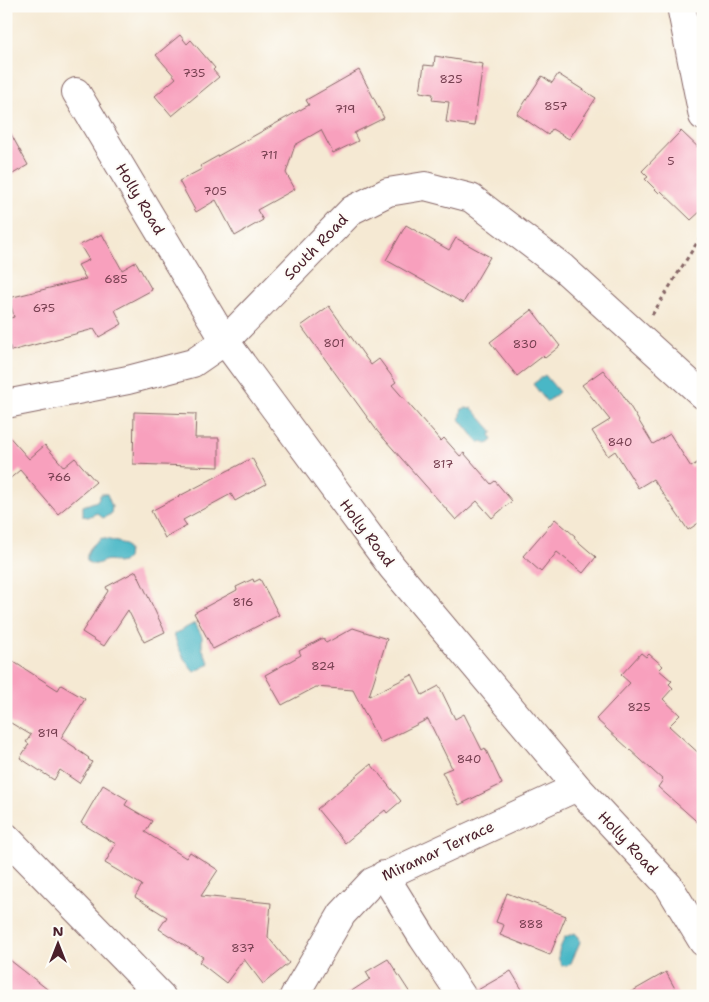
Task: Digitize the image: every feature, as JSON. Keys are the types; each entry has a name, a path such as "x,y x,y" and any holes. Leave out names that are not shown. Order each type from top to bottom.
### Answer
{"street":[{"path":"681,6 703,116"},
{"name":"Holly Road","path":"76,92 225,341 392,567 577,787 669,886 703,942"},
{"name":"South Road","path":"6,404 128,380 193,363 225,341 352,210 388,192 425,186 471,198 563,268 703,395"},
{"name":"Miramar Terrace","path":"294,996 342,914 372,882 577,787"},
{"path":"6,837 161,996"},
{"path":"384,875 462,996"}],"path":[{"path":"639,337 703,233"}],"water":[{"path":"545,375 559,392 547,402 533,384"},
{"path":"472,408 493,432 490,434 492,439 490,443 486,444 482,441 479,443 459,418 462,409"},
{"path":"101,494 107,494 112,507 111,514 103,518 97,513 88,517 83,516 83,506 97,501"},
{"path":"102,538 125,544 128,550 127,558 123,562 117,563 108,560 91,564 87,561 87,554 93,545"},
{"path":"195,623 202,636 202,648 210,664 194,672 177,645 174,634"},
{"path":"575,933 579,937 580,942 571,963 567,966 562,965 558,955 560,948 565,937"}],"building":[{"path":"180,35 187,44 191,40 215,68 213,70 219,77 172,116 155,96 176,78 156,55"},
{"path":"435,56 483,64 474,126 446,122 449,102 432,100 433,94 420,92 424,65 434,66"},
{"path":"359,70 384,118 354,133 358,141 333,153 321,130 295,145 286,173 295,189 257,210 263,220 235,236 216,200 196,212 179,181 202,169 200,166 309,105 306,100"},
{"path":"558,74 596,98 569,139 552,129 548,135 517,114 542,76 552,83"},
{"path":"6,125 28,165 6,178"},
{"path":"681,131 703,152 703,209 691,220 661,191 659,193 645,179 648,177 642,171"},
{"path":"406,225 449,250 456,238 490,257 463,303 386,260"},
{"path":"102,234 122,270 136,262 152,290 115,310 122,324 99,337 94,329 11,351 6,332 6,319 14,317 9,298 86,279 78,265 89,260 80,245"},
{"path":"329,306 371,365 379,359 396,382 392,385 441,441 444,438 460,456 464,453 491,484 495,481 512,501 492,518 477,501 456,520 378,432 301,326"},
{"path":"532,310 560,346 545,358 543,356 517,376 490,342"},
{"path":"603,370 623,395 653,444 670,434 691,467 703,459 703,520 688,530 653,479 638,488 615,451 608,456 592,431 610,420 582,385"},
{"path":"134,412 196,414 195,438 219,438 219,467 133,464"},
{"path":"6,433 29,459 45,445 64,467 75,458 96,482 58,514 20,470 6,482"},
{"path":"252,458 266,484 235,501 231,494 183,520 187,526 165,538 151,511"},
{"path":"555,519 596,557 583,573 557,552 541,572 523,556"},
{"path":"136,571 165,632 144,642 128,610 104,646 82,632 108,591 106,587"},
{"path":"253,579 254,582 260,579 279,615 213,649 194,613 237,590 236,587"},
{"path":"353,628 387,639 369,696 412,675 422,695 439,686 455,719 464,714 482,750 485,748 502,784 459,805 442,772 452,768 428,719 380,743 353,690 316,687 282,705 265,675 301,655 299,651 323,638 326,643"},
{"path":"641,653 646,657 649,654 663,666 659,670 672,681 669,684 673,688 663,699 680,715 669,726 703,757 703,827 658,787 663,780 596,719 630,683 621,675"},
{"path":"6,657 58,690 61,685 85,699 61,738 92,762 79,783 60,770 54,780 20,758 29,744 26,742 31,735 6,720"},
{"path":"371,764 401,801 387,813 385,810 345,843 317,809"},
{"path":"103,785 128,800 125,805 152,821 145,832 186,858 190,852 218,870 201,896 271,903 268,937 289,963 263,984 244,959 226,983 199,962 203,957 159,929 167,917 135,897 142,885 105,863 116,844 81,823"},
{"path":"507,893 566,916 550,955 500,935 504,925 496,922"},
{"path":"6,957 56,996 6,996"},
{"path":"388,959 412,996 344,996 370,979 366,972"},
{"path":"511,971 526,996 477,996 476,991"},
{"path":"666,972 679,996 624,996"}]}
